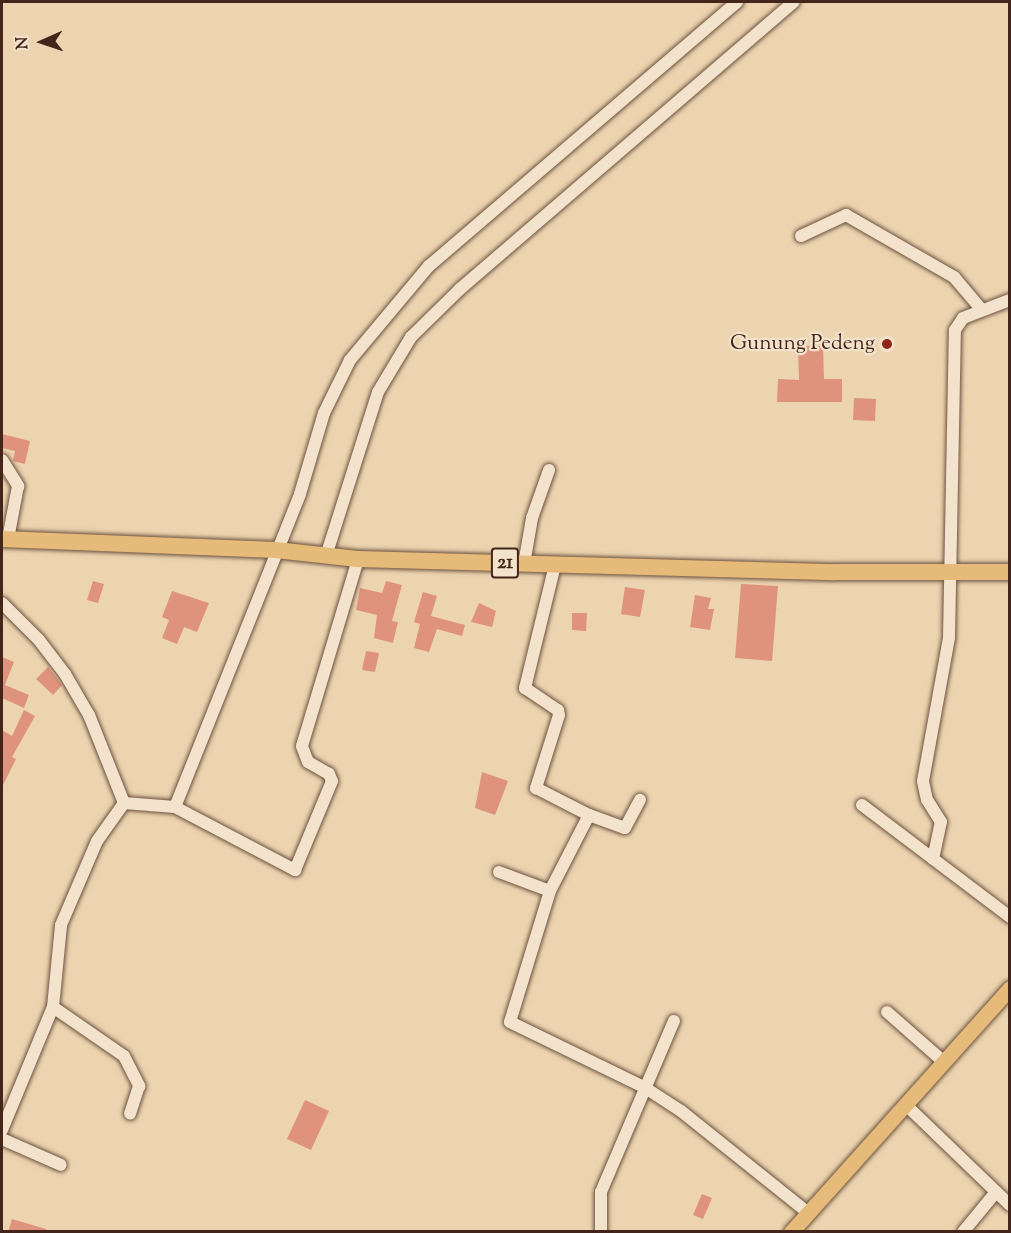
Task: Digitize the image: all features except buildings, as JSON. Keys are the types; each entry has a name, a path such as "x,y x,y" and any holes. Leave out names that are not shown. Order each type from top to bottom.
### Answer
{"highway":[{"name":"21","path":"5,539 276,550 358,559 949,574 1010,573"}],"main road":[{"path":"795,1231 807,1212 1010,988"}],"street":[{"path":"175,807 300,494 324,413 350,360 429,266 736,2"},
{"path":"326,556 378,392 411,338 460,289 794,2"},
{"path":"801,236 846,215 954,277 982,310"},
{"path":"933,859 941,822 927,800 924,781 949,638 954,330 958,321 1010,300"},
{"path":"2,460 18,486 5,539"},
{"path":"524,564 532,518 549,471"},
{"path":"124,802 175,807 295,870 332,781 329,774 308,762 302,746 358,559"},
{"path":"555,565 525,688 554,707 559,715 537,788 589,815 624,828 640,800"},
{"path":"2,603 39,640 65,674 89,715 124,802"},
{"path":"2,1130 53,1006 61,925 97,841 124,802"},
{"path":"862,805 1010,917"},
{"path":"589,815 550,891 510,1022 644,1088 681,1111 807,1212"},
{"path":"499,872 550,891"},
{"path":"53,1006 111,1044 134,1070 139,1086 130,1114"},
{"path":"887,1012 944,1062"},
{"path":"601,1232 602,1192 674,1021"},
{"path":"906,1105 1010,1205"},
{"path":"2,1139 61,1165"},
{"path":"963,1232 996,1192"}],"place":[{"name":"Gunung Pedeng","path":"887,344"}]}
